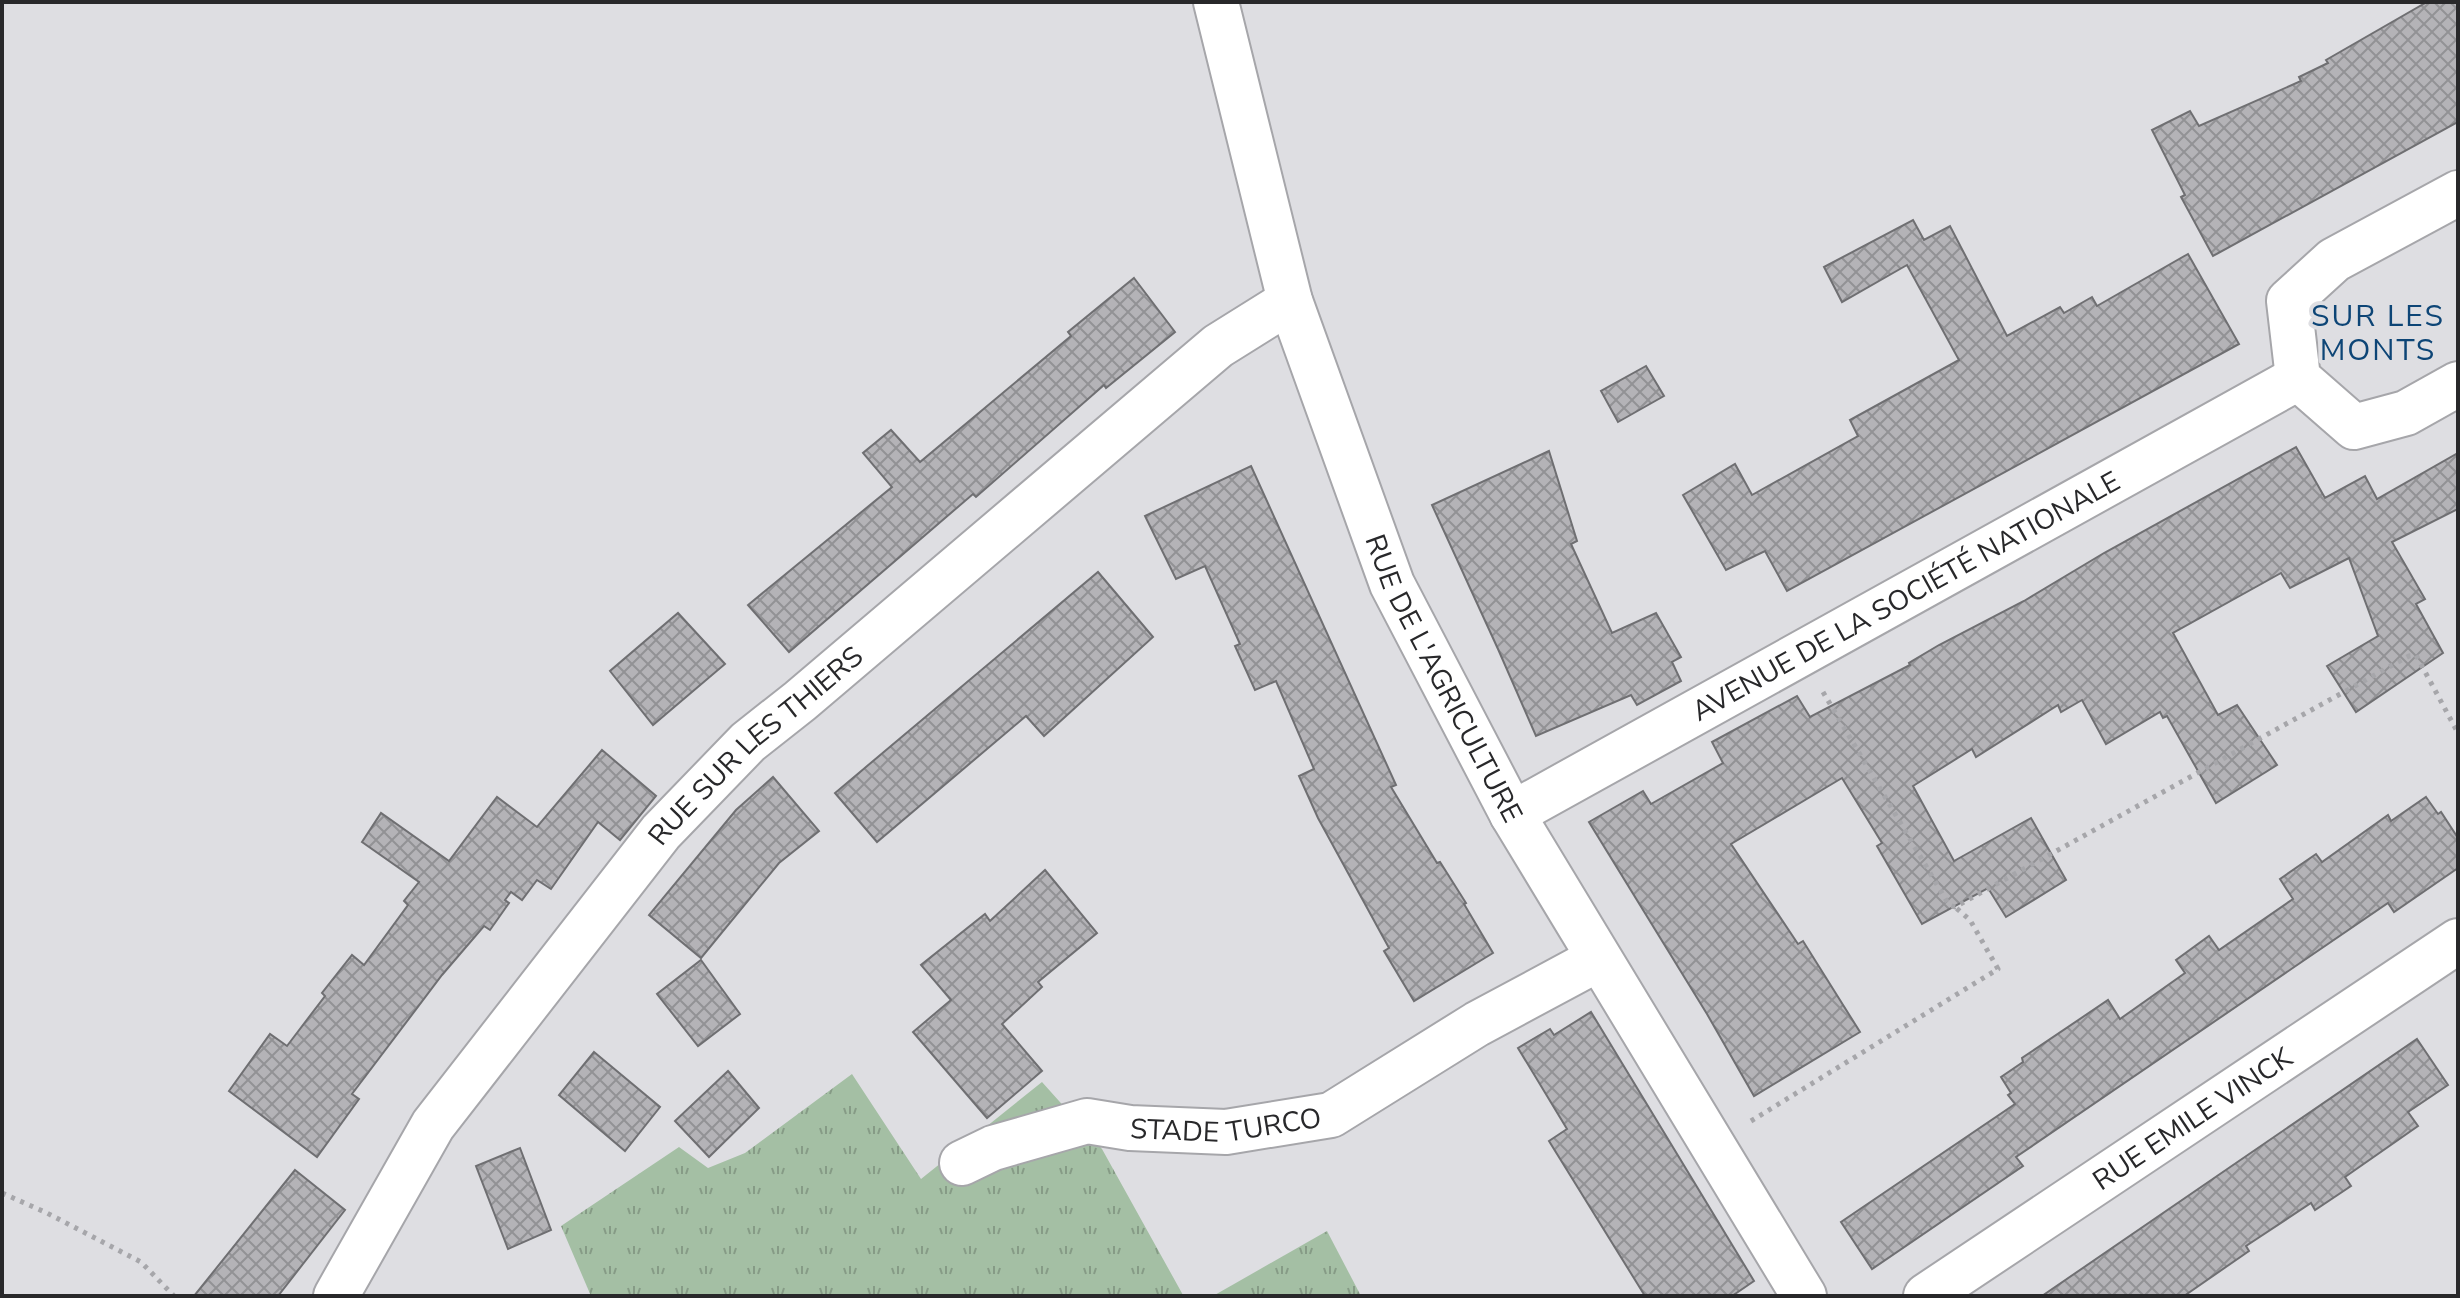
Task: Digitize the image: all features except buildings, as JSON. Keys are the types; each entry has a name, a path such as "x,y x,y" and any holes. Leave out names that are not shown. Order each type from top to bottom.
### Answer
{"street":[{"name":"RUE DE L'AGRICULTURE","path":"1216,2 1290,301 1392,584 1512,814 1804,1296"},
{"path":"2458,193 2334,260 2289,301 2298,378 2354,427 2406,413 2458,384"},
{"name":"RUE SUR LES THIERS","path":"336,1296 433,1125 661,832 748,742 860,651 1218,346 1290,301"},
{"name":"AVENUE DE LA SOCIÉTÉ NATIONALE","path":"1512,814 2298,378"},
{"name":"RUE EMILE VINCK","path":"1926,1296 2458,941"},
{"name":"STADE TURCO","path":"962,1163 993,1148 1087,1121 1130,1128 1226,1132 1331,1115 1477,1024 1598,959"}],"path":[{"path":"1712,1144 1998,969 1970,920 1949,905 1800,653"},
{"path":"1955,907 2409,656 2416,655 2458,733"},
{"path":"2,1193 141,1262 174,1296"}],"green space":[{"path":"852,1074 921,1179 1042,1082 1102,1149 1183,1295 591,1296 561,1226 679,1147 708,1168 745,1153"},
{"path":"1327,1231 1361,1296 1213,1296"}],"district":[{"name":"SUR LES MONTS","path":"2378,333"}]}
